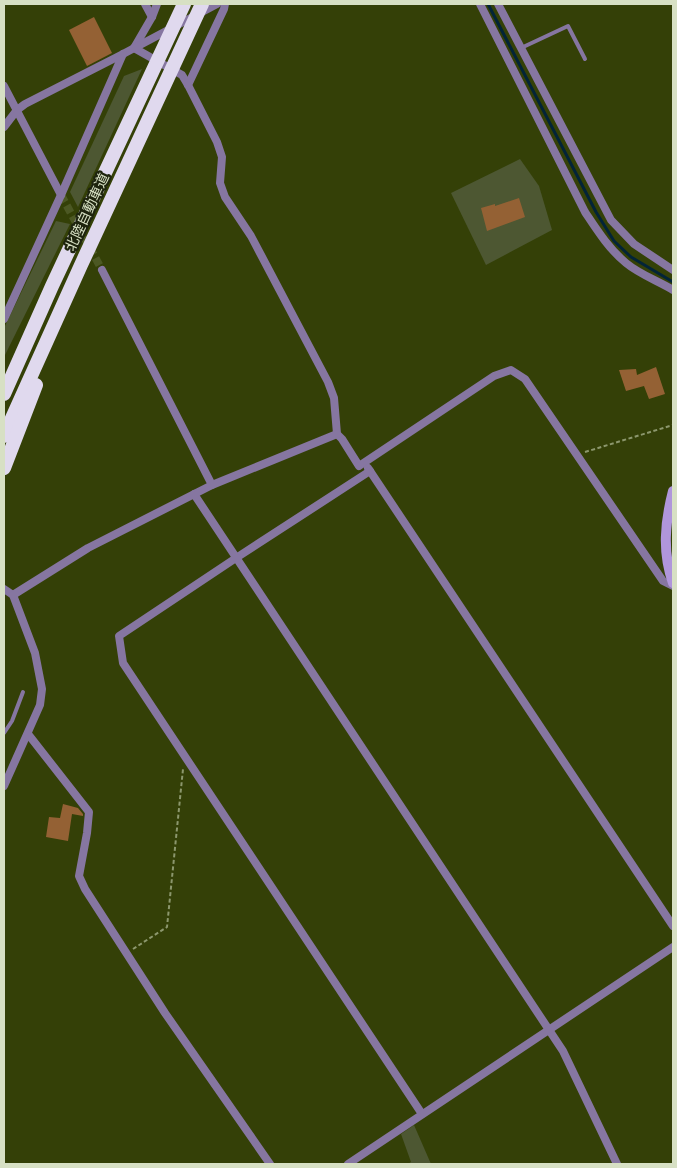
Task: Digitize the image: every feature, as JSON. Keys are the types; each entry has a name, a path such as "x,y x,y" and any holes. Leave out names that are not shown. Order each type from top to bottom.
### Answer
{"highway":[{"name":"北陸自動車道","path":"4,394 52,286 184,4"},
{"name":"北陸自動車道","path":"4,436 202,4"},
{"path":"4,468 81,265"},
{"path":"4,380 52,286"}],"main road":[{"path":"673,491 665,531 667,557 673,585"}],"street":[{"path":"145,4 152,17"},
{"path":"134,48 152,17 157,4"},
{"path":"4,127 16,110 217,4"},
{"path":"188,85 225,4"},
{"path":"480,4 585,212 597,230 627,264 673,290"},
{"path":"498,4 611,220 634,244 673,270"},
{"path":"134,48 182,75 188,85 217,142 222,156 220,183 224,197 251,236 328,382 334,398 337,434 359,466 494,376 511,370 525,379 664,581 673,585"},
{"path":"4,319 123,54"},
{"path":"4,86 61,195"},
{"path":"102,270 212,484"},
{"path":"13,595 88,548 212,484 337,434"},
{"path":"365,462 673,926"},
{"path":"370,471 119,636 123,663 422,1114"},
{"path":"194,494 563,1051 617,1164"},
{"path":"4,590 13,595 35,653 42,689 40,705 4,786"},
{"path":"28,734 89,812 79,876 85,889 165,1014 270,1164"},
{"path":"348,1164 673,947"}],"lane":[{"path":"521,48 568,26 585,59"},
{"path":"4,733 12,721 23,692"}],"path":[{"path":"578,454 673,425"},
{"path":"127,953 167,926 184,756"}],"green space":[{"path":"142,69 78,207 70,192 124,76"},
{"path":"520,159 539,186 552,230 486,265 451,193"},
{"path":"56,221 70,224 4,357 4,328"},
{"path":"414,1125 431,1164 408,1164 411,1162 401,1134"}],"building":[{"path":"94,17 112,53 87,66 69,30"},
{"path":"519,198 525,217 487,231 481,208 495,204 495,206"},
{"path":"656,367 665,394 649,399 644,386 626,391 619,370 636,369 637,375"},
{"path":"63,804 78,808 83,814 83,816 72,814 68,841 46,837 49,817 60,818"}],"waterway":[{"path":"488,4 596,212 614,241 631,257 673,282"}],"tunnel":[{"path":"61,195 102,270"}]}
